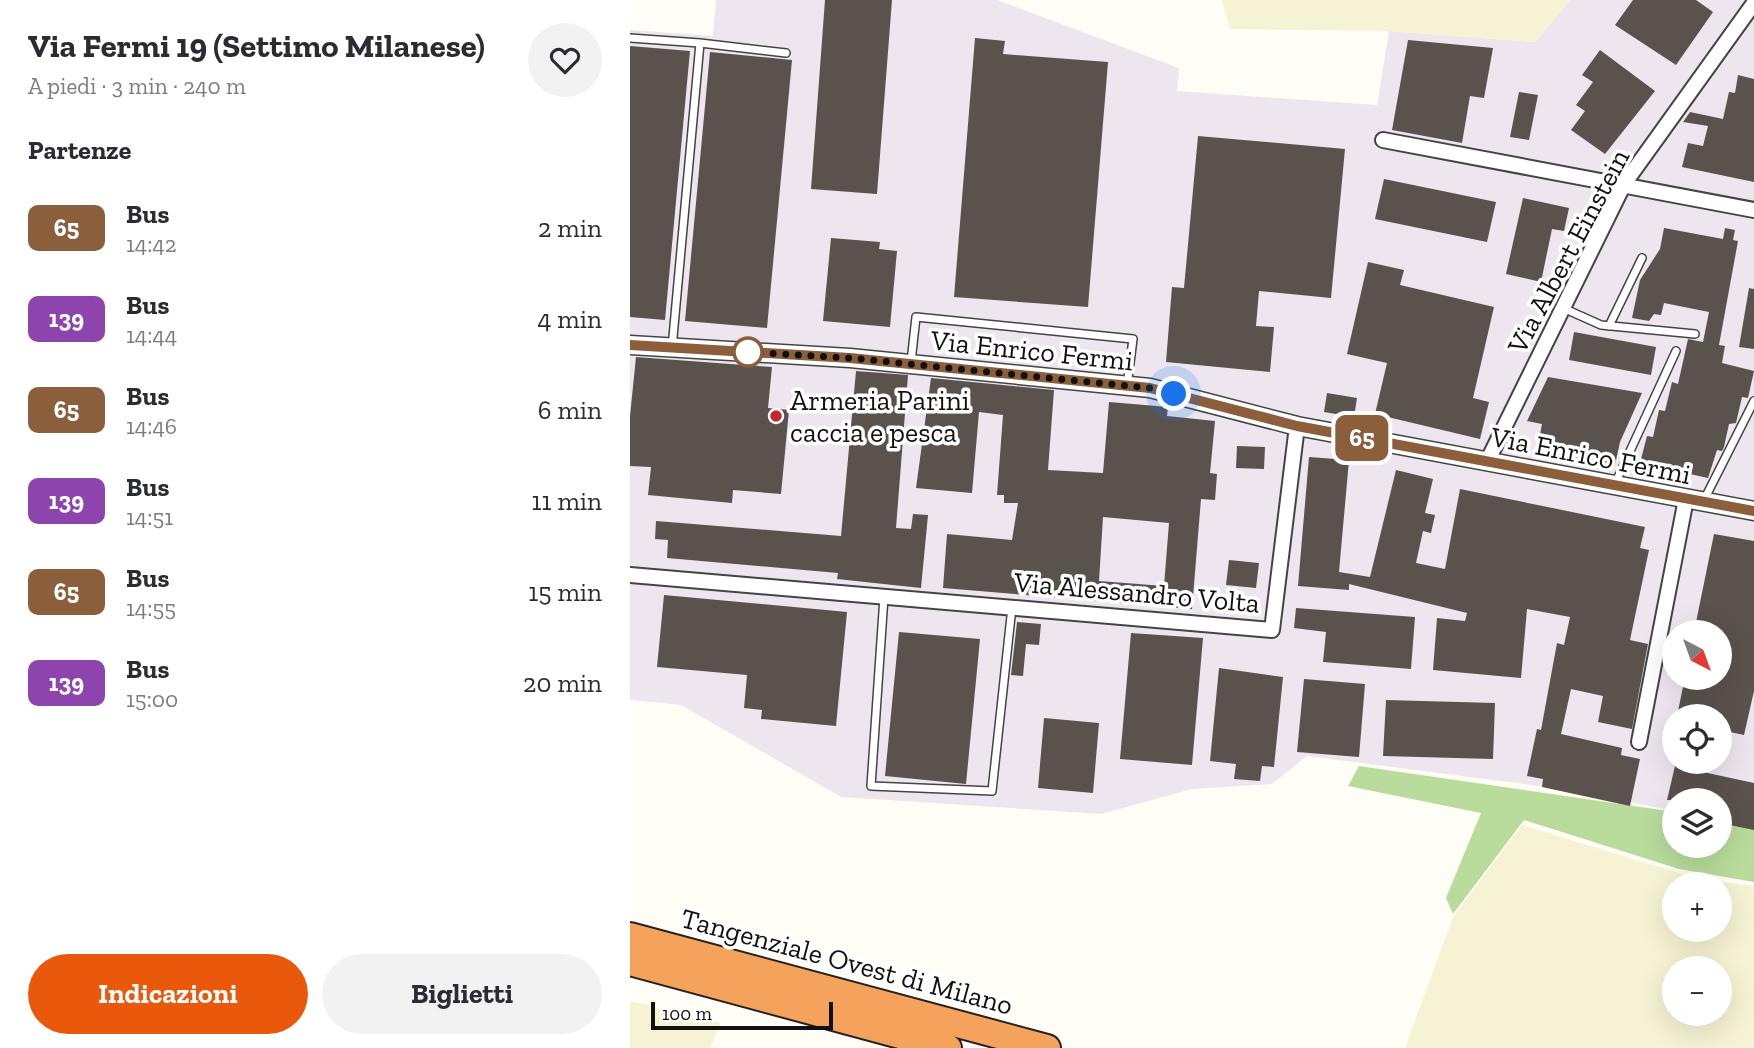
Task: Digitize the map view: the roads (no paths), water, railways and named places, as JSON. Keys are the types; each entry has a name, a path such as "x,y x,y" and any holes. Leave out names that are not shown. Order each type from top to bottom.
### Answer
{"highway":[{"name":"Tangenziale Ovest di Milano","path":"630,936 1047,1048"},
{"name":"Tangenziale Ovest di Milano","path":"630,962 948,1048"}],"street":[{"name":"Via Albert Einstein","path":"1487,462 1624,184 1754,3"},
{"path":"1384,140 1754,210"},
{"name":"Via Enrico Fermi","path":"630,345 911,365 1150,388 1297,426 1754,511"},
{"name":"Via Alessandro Volta","path":"630,575 882,594 1272,630 1297,426"},
{"path":"1639,741 1694,501"}],"lane":[{"path":"630,38 786,53"},
{"path":"672,348 700,43"},
{"path":"1609,326 1642,258"},
{"path":"1563,308 1609,326 1695,334"},
{"path":"911,365 916,317 1133,339 1127,386"},
{"path":"1614,486 1676,351"},
{"path":"1694,501 1754,401"},
{"path":"882,594 872,786 992,791 1012,606"}],"place":[{"name":"Armeria Parini caccia e pesca","path":"776,416"}]}
